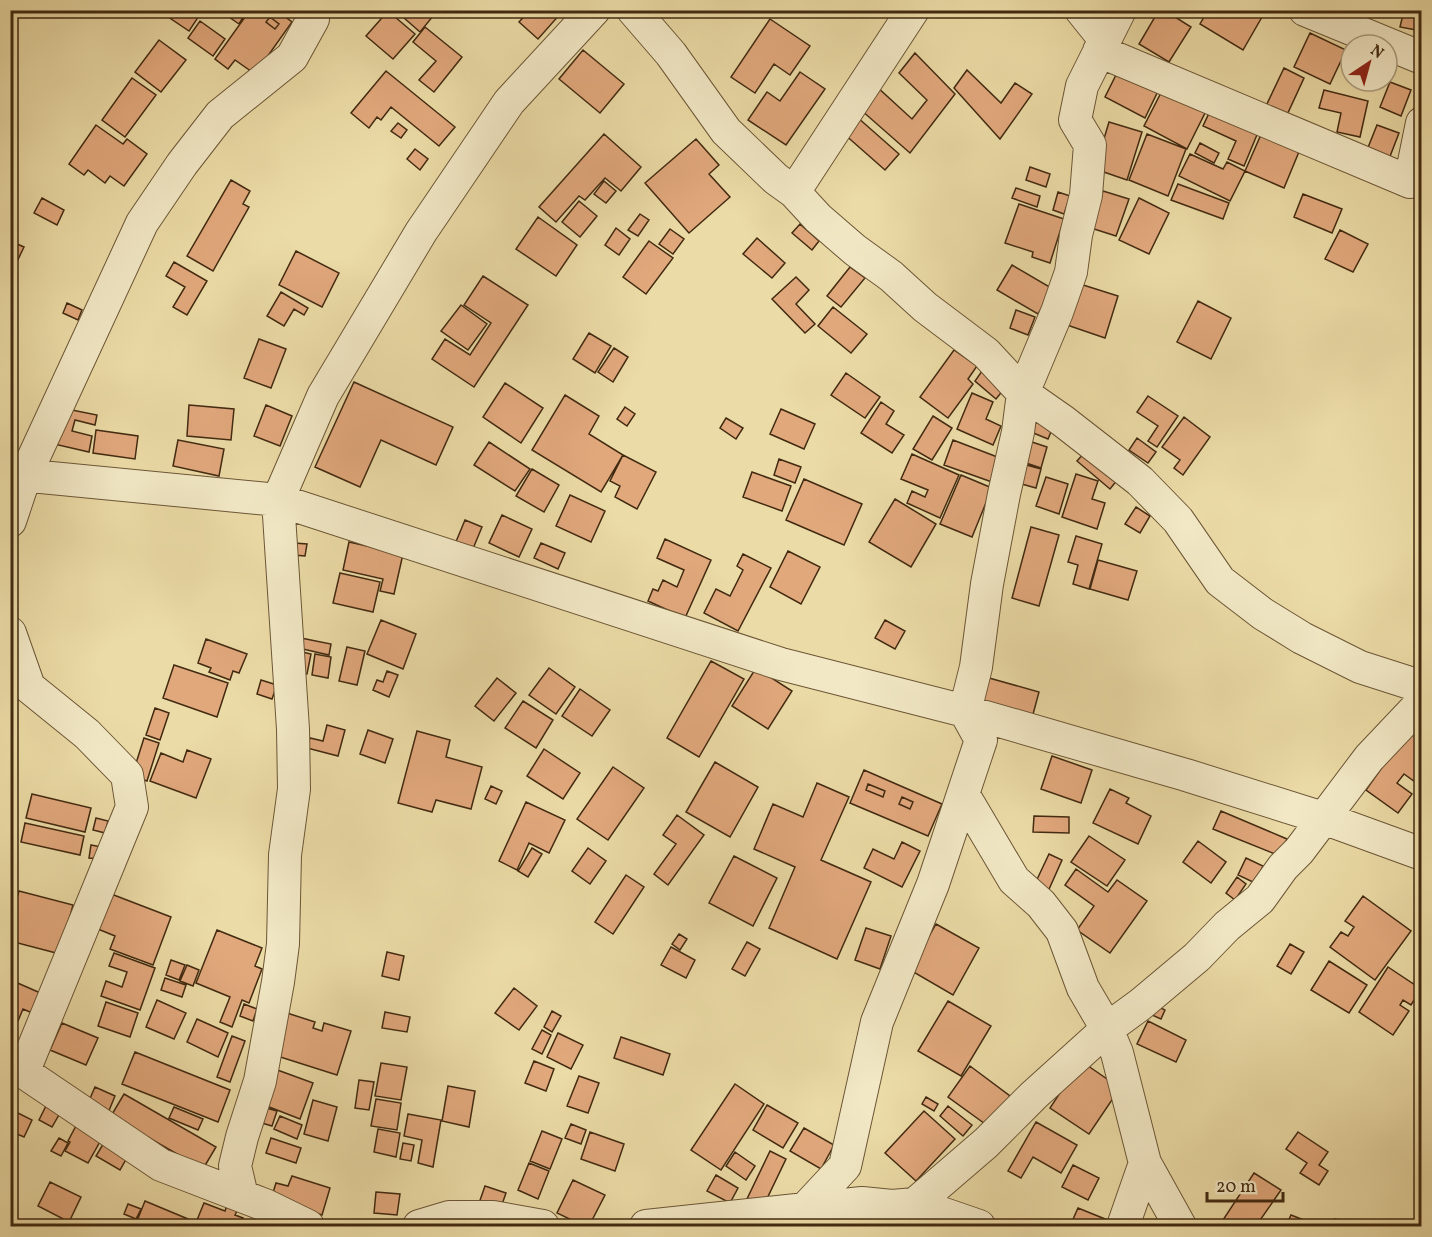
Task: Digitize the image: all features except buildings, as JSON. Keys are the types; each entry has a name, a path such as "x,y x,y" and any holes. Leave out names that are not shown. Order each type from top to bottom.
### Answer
{"street":[{"path":"10,521 18,475 142,223 182,164 220,115 292,57 314,19 309,10"},
{"path":"242,1196 236,1166 242,1137 260,1081 278,982 283,944 285,855 294,789 293,729 278,500 323,396 421,232 509,102 594,10"},
{"path":"633,10 670,54 726,131 855,250 891,276 925,307 986,353 1023,393 1140,481 1178,520 1220,581 1263,614 1302,638 1360,667 1422,684"},
{"path":"794,192 913,10"},
{"path":"1081,10 1102,45 1410,182 1422,123"},
{"path":"804,1219 845,1166 877,1022 933,884 981,740 965,711 976,667 987,584 1018,432 1023,393 1058,312 1071,272 1076,235 1086,195 1090,146 1075,120 1082,86 1120,10"},
{"path":"1305,10 1422,58"},
{"path":"18,475 278,500 781,664 965,711 1186,775 1323,818 1422,854"},
{"path":"10,633 29,687 87,734 127,775 132,807 17,1068 161,1165 242,1196 308,1227"},
{"path":"915,1204 986,1143 1034,1095 1107,1029 1141,1005 1260,899 1369,758 1422,702"},
{"path":"963,794 1014,880 1041,904 1062,931 1083,988 1107,1029 1117,1053 1145,1163 1180,1227"},
{"path":"1123,1227 1145,1163"},
{"path":"646,1227 804,1219 862,1203 892,1206 915,1204 979,1227"},
{"path":"419,1227 449,1217 493,1217 543,1227"}]}
